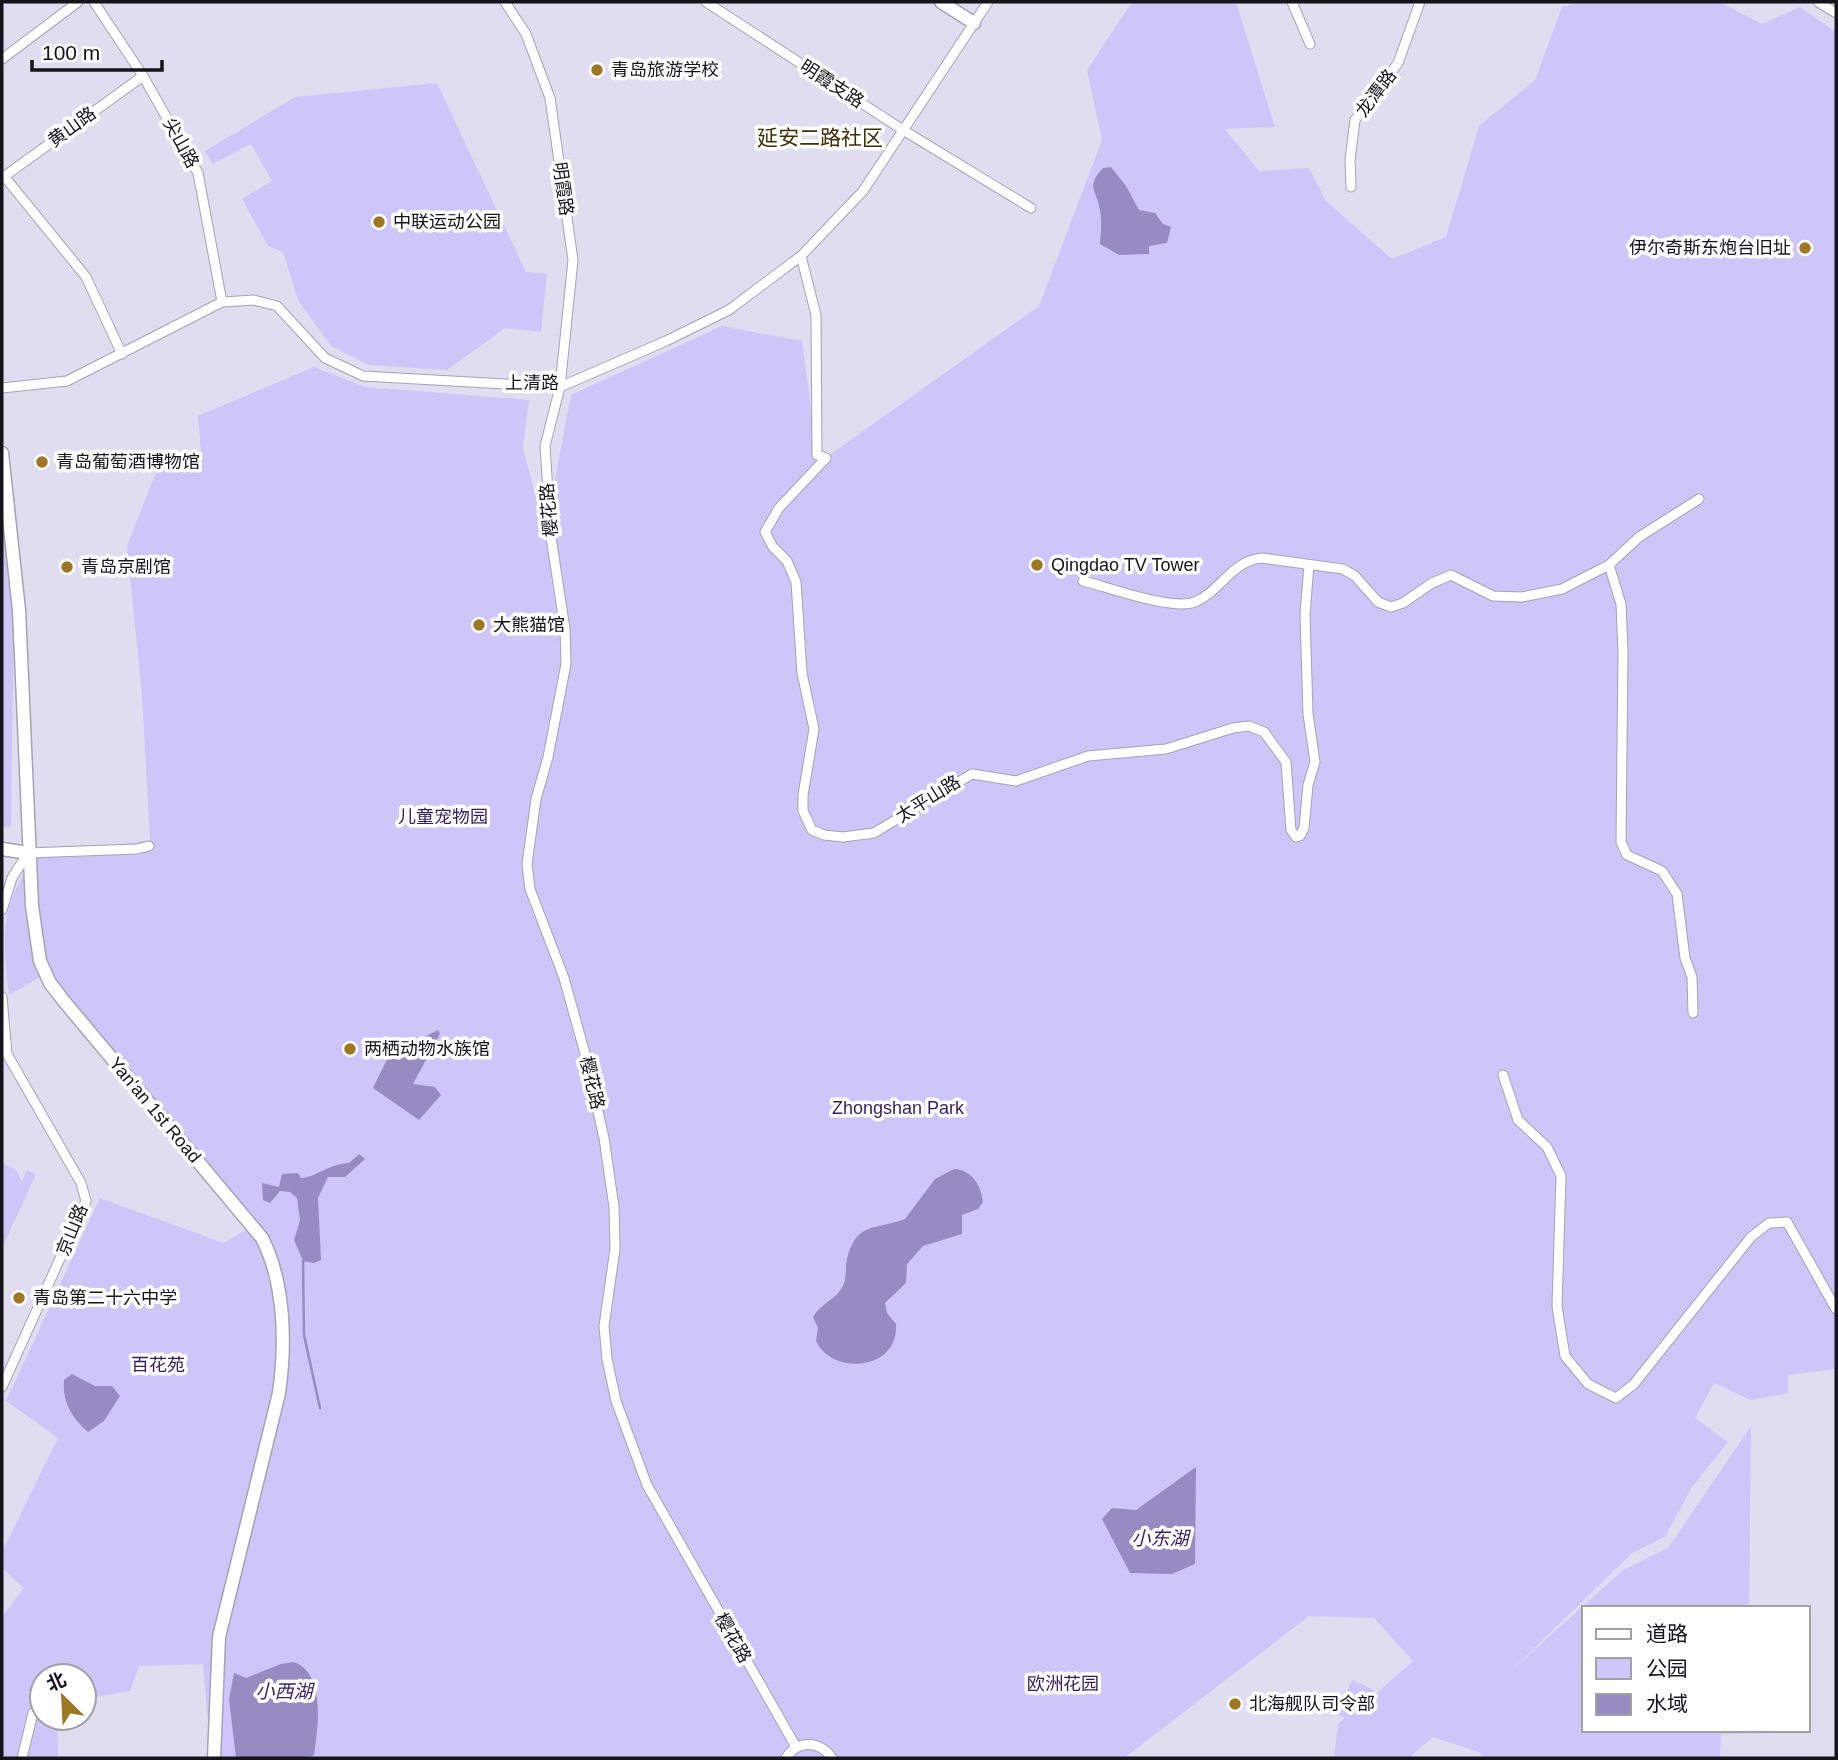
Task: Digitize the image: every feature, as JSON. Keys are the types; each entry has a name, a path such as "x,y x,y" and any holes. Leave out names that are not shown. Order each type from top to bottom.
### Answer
{"main road":[{"path":"941,2 974,23"},
{"name":"Yan'an 1st Road","path":"2,453 19,610 29,853 36,944 50,983 253,1226 267,1247 273,1267 284,1358 273,1423 219,1637 214,1758"},
{"path":"2,849 29,853"}],"street":[{"path":"2,59 78,2"},
{"name":"尖山路","path":"94,2 143,76 198,173 222,302"},
{"name":"明霞路","path":"506,2 526,34 550,98 573,260 560,387"},
{"name":"明霞支路","path":"706,2 903,130 1031,208"},
{"name":"上清路","path":"2,388 67,381 222,302 254,300 276,306 325,358 363,376 560,387 729,310 801,256 863,191 988,2"},
{"path":"1292,2 1310,44"},
{"name":"龙潭路","path":"1351,187 1350,160 1355,120 1398,63 1420,2"},
{"path":"1818,2 1836,13"},
{"name":"黄山路","path":"3,177 143,76"},
{"path":"3,177 86,277 122,354"},
{"name":"太平山路","path":"801,256 816,315 817,455 826,458 779,509 765,533 773,547 787,561 796,582 802,673 814,729 803,795 803,811 812,830 824,835 843,837 874,833 972,774 1016,781 1088,756 1166,750 1233,728 1250,726 1264,732 1286,762 1291,830 1293,836 1300,835 1304,828 1308,785 1315,762 1308,714 1305,614 1308,565"},
{"name":"樱花路","path":"560,387 545,446 551,537 565,629 566,664 551,744 534,806 527,864 530,889 564,978 584,1049 604,1139 614,1208 615,1249 604,1326 607,1359 615,1401 647,1485 796,1747"},
{"path":"1083,581 1172,604 1193,603 1207,594 1234,568 1250,559 1343,569 1355,576 1378,603 1391,607 1404,603 1444,576 1462,579 1493,596 1522,597 1562,589 1609,565 1639,537 1699,499"},
{"path":"1609,565 1621,604 1621,842 1627,855 1662,871 1677,894 1685,958 1692,977 1693,1013"},
{"path":"2,910 12,878 29,853 137,849 149,846"},
{"name":"京山路","path":"2,998 7,1054 81,1183 86,1201 2,1387"},
{"path":"1503,1075 1518,1120 1547,1147 1561,1176 1557,1306 1565,1356 1588,1384 1616,1398 1634,1384 1751,1237 1769,1223 1787,1222 1836,1309"},
{"path":"22,1758 28,1732"},
{"path":"786,1758 796,1747 812,1744 827,1751 832,1758"}],"green space":[{"name":"Zhongshan Park","path":"1132,2 1236,2 1275,127 1225,129 1259,171 1309,168 1326,201 1392,259 1446,237 1479,126 1535,80 1562,7 1582,2 1720,2 1762,24 1800,7 1836,32 1836,1369 1788,1375 1788,1393 1751,1400 1714,1383 1695,1418 1728,1442 1692,1487 1665,1537 1632,1553 1510,1672 1582,1607 1582,1732 1774,1733 1721,1734 1720,1758 1484,1758 1479,1752 1433,1737 1409,1758 1334,1758 1338,1724 1345,1718 1337,1714 1352,1680 1374,1690 1372,1697 1413,1661 1374,1618 1309,1616 1124,1758 211,1758 203,1664 139,1666 130,1691 98,1697 98,1662 28,1662 28,1732 57,1732 58,1758 2,1758 2,1617 24,1588 2,1568 2,1552 58,1438 6,1401 100,1198 224,1243 250,1227 45,974 9,995 5,956 6,923 15,892 34,858 150,840 142,695 127,546 160,462 201,452 198,416 314,367 365,387 529,400 523,448 545,532 571,395 722,326 802,341 818,463 1039,306 1102,140 1087,70"},
{"name":"中联运动公园","path":"437,83 526,272 547,274 541,332 505,328 447,370 369,365 331,346 298,300 283,252 268,246 242,199 272,181 251,144 213,164 205,151 295,97"},
{"path":"2,496 14,610 11,827 2,826"},
{"path":"2,1163 16,1170 22,1181 27,1170 36,1174 2,1248"},
{"name":"Zhongshan Park","path":"1751,1426 1749,1606 1583,1606 1623,1570 1668,1548"}],"water":[{"path":"1111,167 1126,186 1139,210 1155,213 1163,224 1171,227 1167,243 1149,246 1149,254 1119,255 1100,244 1101,214 1093,184 1103,168"},
{"path":"438,1030 440,1034 413,1084 435,1087 441,1095 419,1120 373,1088 394,1045 407,1046"},
{"path":"359,1154 365,1159 345,1177 328,1177 318,1198 321,1260 314,1263 303,1261 294,1240 300,1220 297,1198 290,1192 280,1191 270,1203 263,1200 262,1183 279,1187 282,1174 298,1173 301,1178 307,1177 349,1163"},
{"path":"954,1169 971,1175 980,1190 983,1202 978,1209 962,1215 962,1234 923,1246 907,1264 906,1283 885,1303 887,1313 896,1324 894,1340 887,1351 876,1359 863,1363 836,1360 824,1352 816,1341 818,1328 813,1317 843,1286 847,1259 856,1238 869,1229 905,1219 935,1179"},
{"path":"72,1374 95,1386 112,1386 120,1396 104,1421 88,1432 73,1416 65,1396 64,1380"},
{"name":"小东湖","path":"1196,1467 1195,1564 1172,1574 1130,1573 1102,1519 1112,1508 1136,1510"},
{"name":"小西湖","path":"294,1662 304,1668 311,1678 318,1702 314,1755 307,1758 236,1758 229,1699 234,1673 246,1678 281,1664"}],"waterway":[{"path":"303,1261 304,1335 320,1408"}],"place":[{"name":"青岛旅游学校","path":"597,70"},
{"name":"中联运动公园","path":"379,222"},
{"name":"伊尔奇斯东炮台旧址","path":"1805,248"},
{"name":"青岛葡萄酒博物馆","path":"42,462"},
{"name":"Qingdao TV Tower","path":"1037,565"},
{"name":"青岛京剧馆","path":"67,567"},
{"name":"大熊猫馆","path":"479,625"},
{"name":"两栖动物水族馆","path":"350,1049"},
{"name":"青岛第二十六中学","path":"19,1298"},
{"name":"北海舰队司令部","path":"1235,1704"}],"district":[{"name":"延安二路社区","path":"820,137"}],"park label":[{"name":"儿童宠物园","path":"443,817"},
{"name":"百花苑","path":"158,1365"},
{"name":"欧洲花园","path":"1063,1684"}]}
